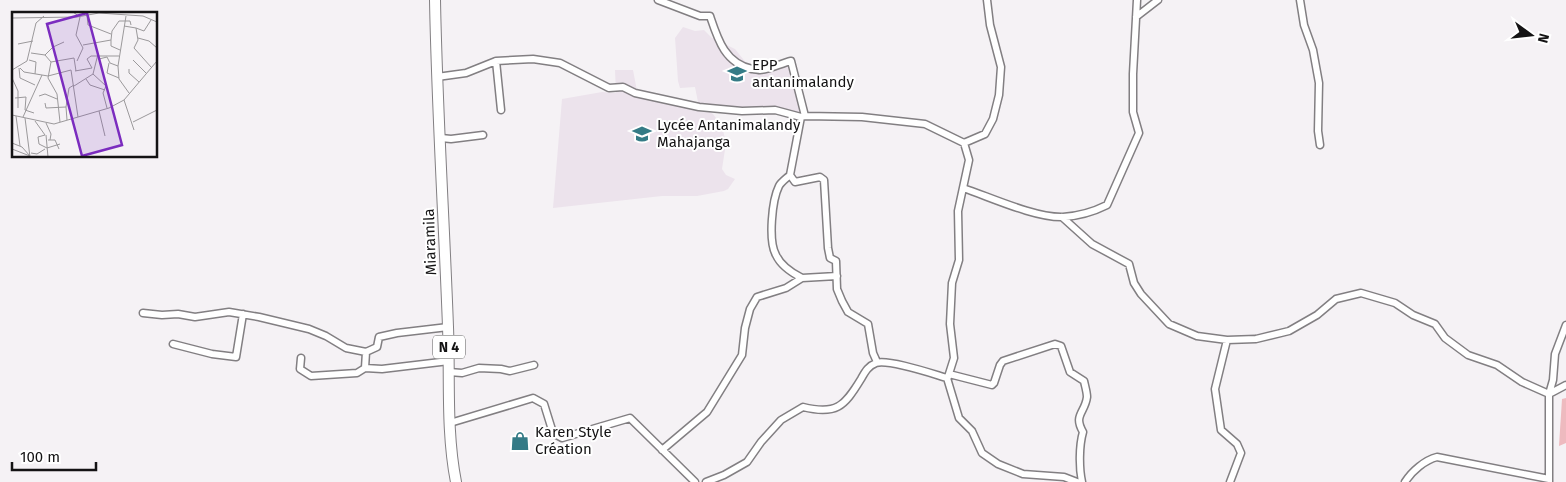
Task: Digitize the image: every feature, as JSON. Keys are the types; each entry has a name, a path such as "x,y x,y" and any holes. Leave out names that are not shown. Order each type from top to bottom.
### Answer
{"main road":[{"name":"Miaramila","path":"435,0 450,423 456,482"}],"street":[{"path":"658,0 700,16 710,16 717,38 725,52 736,63 747,68 760,70 790,60 803,116 790,175 779,184 774,206 772,243 776,256 790,272 802,278"},
{"path":"964,143 985,134 993,119 1000,95 1001,67 990,25 987,0"},
{"path":"963,188 1030,212 1062,217 1090,213 1107,205 1138,133 1133,112 1137,0"},
{"path":"1136,17 1158,0"},
{"path":"1300,0 1304,25 1313,50 1319,83 1318,131 1320,146"},
{"path":"437,77 466,73 496,61 533,59 560,63 609,88 623,87 635,93 699,107 742,111 775,110 803,116 862,116 925,124 964,143 969,160 958,211 959,260 952,283 950,324 954,358 948,376 960,418 972,431 982,453 998,464 1023,474 1064,477 1077,482"},
{"path":"496,61 501,110"},
{"path":"441,138 451,139 483,135"},
{"path":"790,175 795,182 820,177 824,180 828,248 830,258 836,261 837,289 848,312 868,324 873,353 878,362"},
{"path":"1062,217 1092,244 1129,264 1134,283 1141,294 1169,324 1197,336 1227,340 1256,339 1289,331 1317,315 1336,300 1361,292 1395,303 1413,315 1435,324 1446,338 1468,355 1497,365 1522,382 1549,394 1566,386"},
{"path":"662,450 707,412 742,355 745,328 750,309 757,297 786,288 802,278 837,276"},
{"path":"143,313 178,314 195,317 229,312 243,314 309,329 326,336 346,348 366,352 377,347 379,337 397,332 448,327"},
{"path":"173,344 212,354 236,356 243,314"},
{"path":"1405,482 1410,475 1429,459 1437,457 1549,481 1549,394 1553,380 1555,354 1566,325"},
{"path":"1227,340 1215,388 1221,430 1236,444 1240,453 1230,482"},
{"path":"706,482 724,475 747,462 761,442 781,420 802,407 819,411 836,407 849,398 866,368 878,362 992,385 1003,361 1055,344 1061,346 1070,372 1084,380 1087,395 1078,424 1083,432 1080,442 1080,475 1082,482"},
{"path":"365,368 366,352"},
{"path":"301,358 300,369 311,376 357,373 365,368 382,369 449,361"},
{"path":"449,372 462,373 479,368 510,371 534,365"},
{"path":"450,423 533,398 544,404 553,433 562,438 630,418 695,482"},
{"path":"1023,474 1024,482"}],"shaded area":[{"name":"EPP antanimalandy","path":"683,27 695,31 704,30 712,38 735,49 747,64 772,66 794,63 801,95 801,117 775,110 699,107 695,87 680,88 678,81 675,38"},
{"name":"Lycée Antanimalandy Mahajanga","path":"615,70 633,70 638,96 707,110 713,114 722,126 726,143 722,169 726,175 735,179 728,189 697,196 662,196 553,208 562,99 602,92 616,93"},
{"path":"1566,398 1566,443 1559,446 1562,399"}],"place":[{"name":"EPP antanimalandy","path":"737,74"},
{"name":"Lycée Antanimalandy Mahajanga","path":"642,134"},
{"name":"Karen Style Création","path":"520,441"}]}
